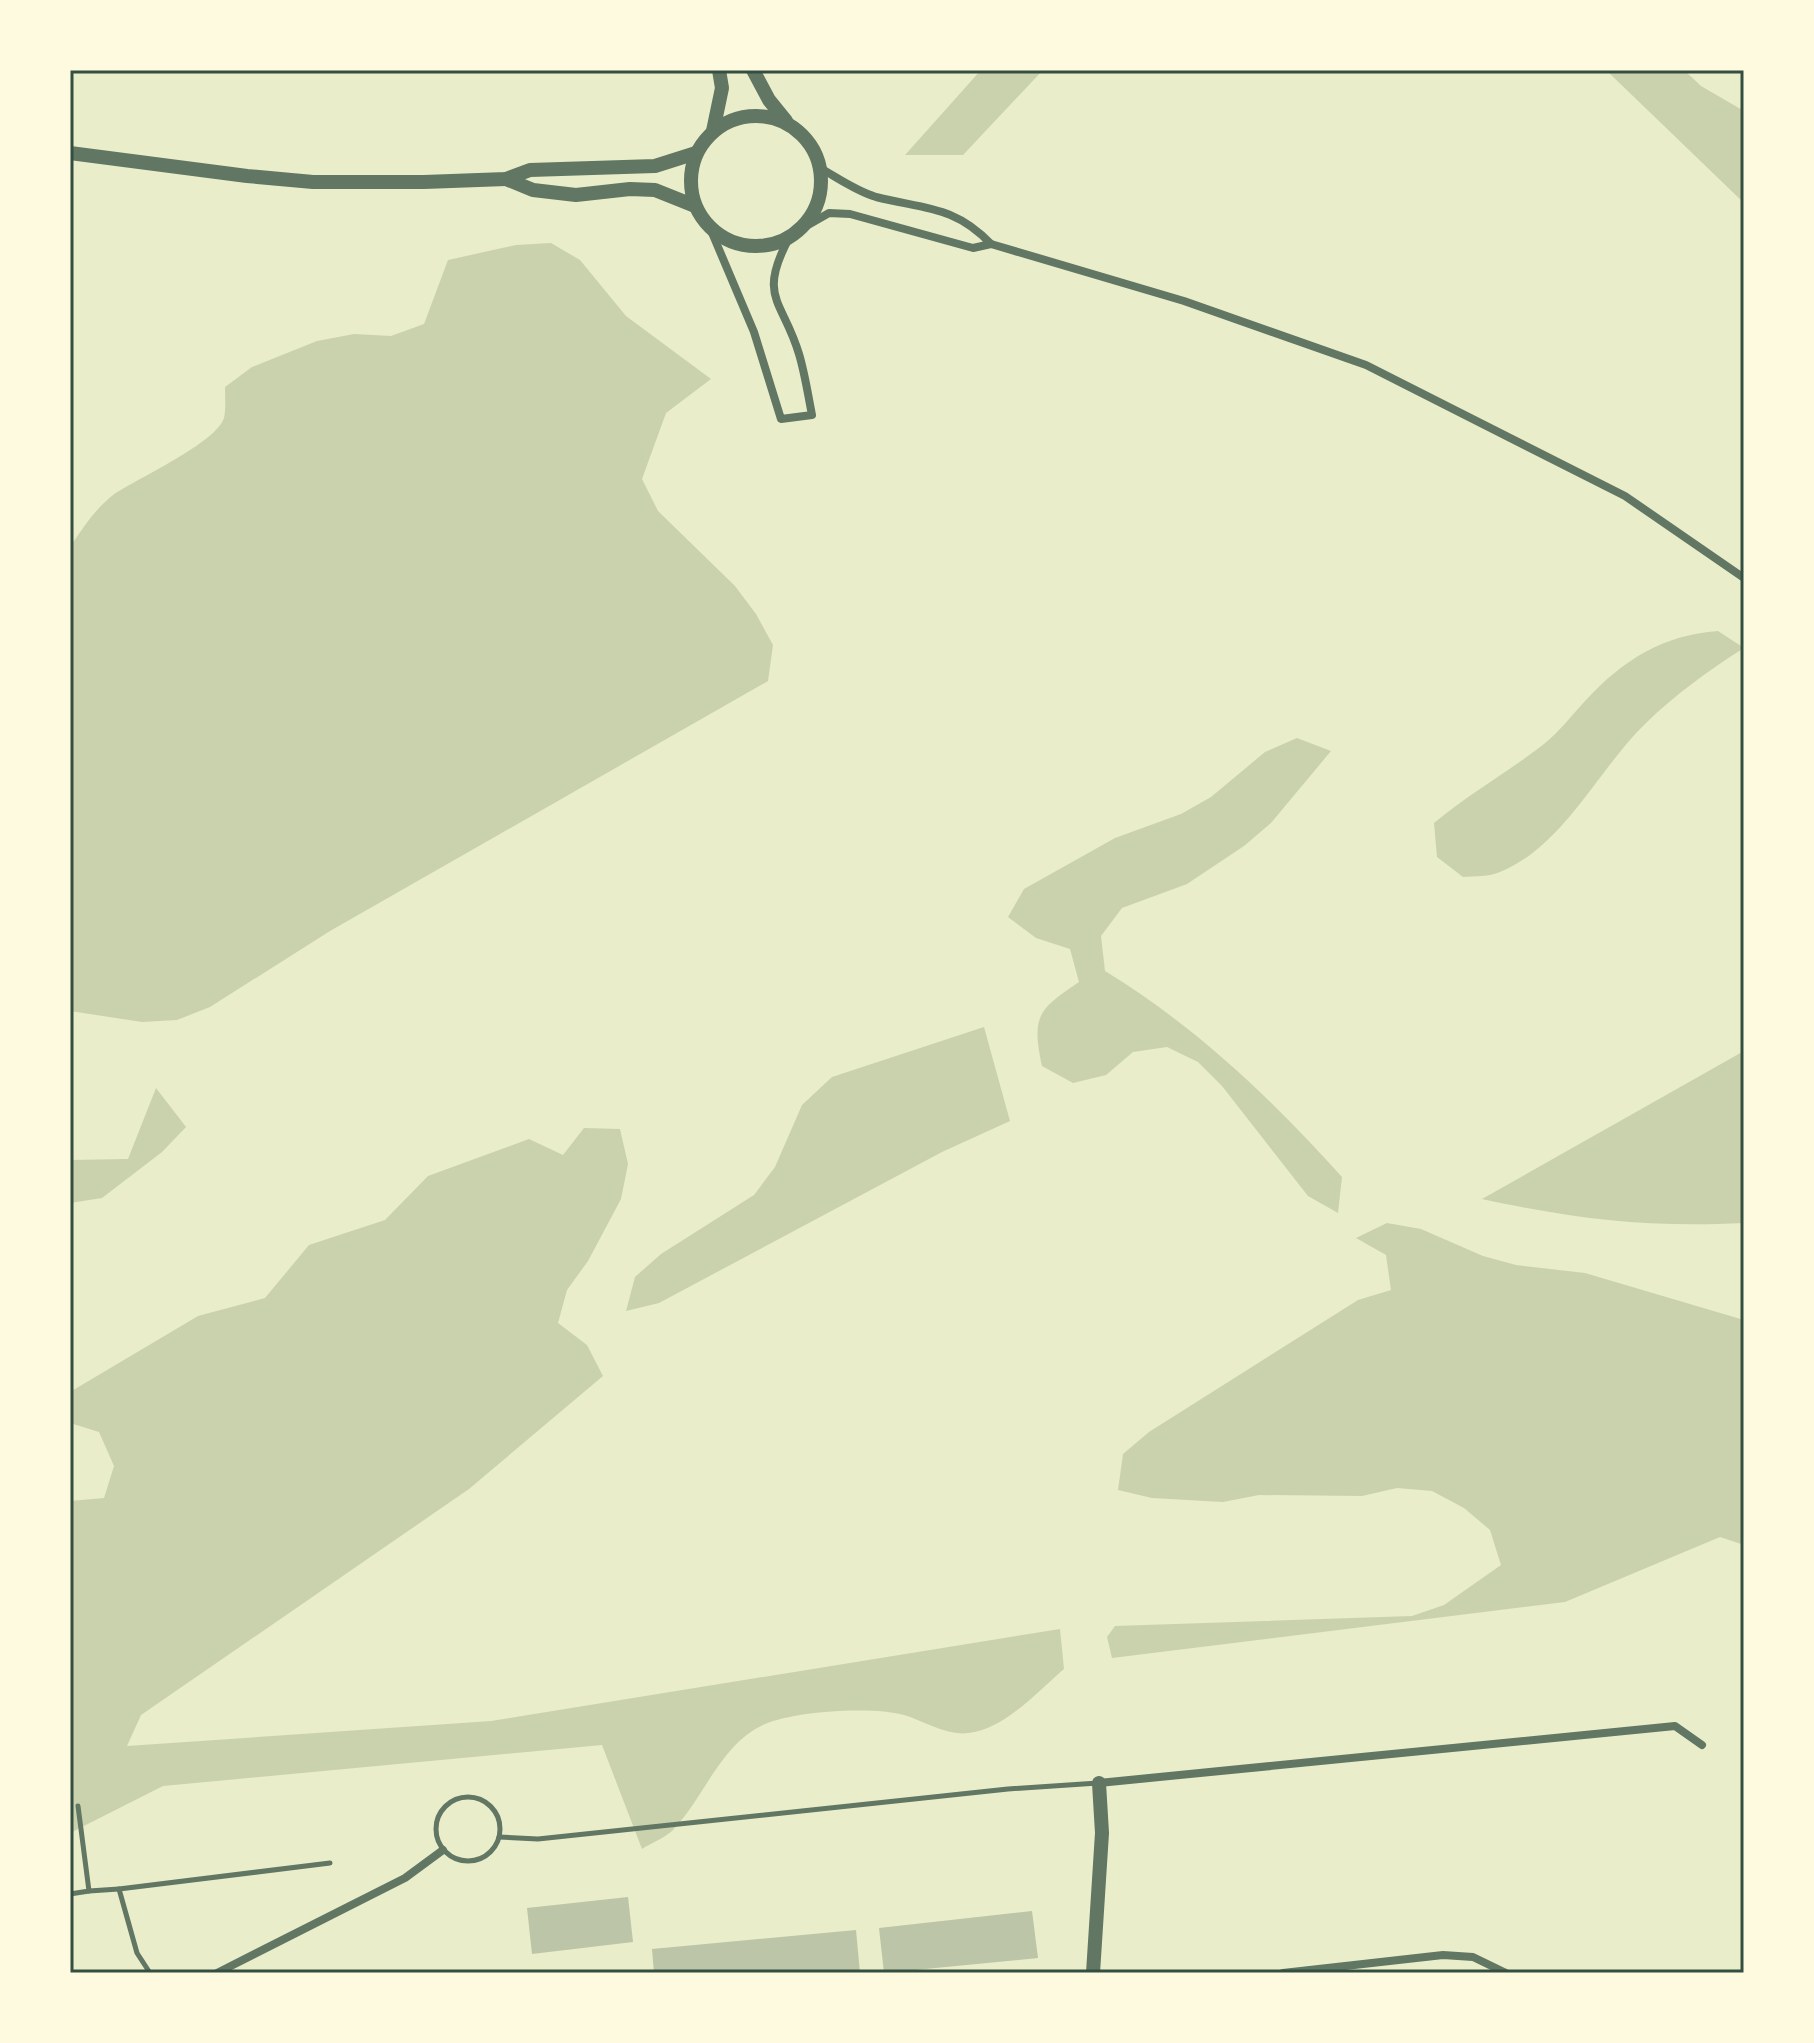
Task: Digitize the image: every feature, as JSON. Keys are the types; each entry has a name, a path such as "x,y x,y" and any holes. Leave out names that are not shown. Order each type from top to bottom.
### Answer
{"street":[{"path":"713,131 722,88 719,70"},
{"path":"753,70 769,100 809,143 820,168 816,207 776,262 774,300 799,352 812,415 781,419 754,332 710,228 695,206 690,179 696,153 713,131 736,118 764,116 789,125"},
{"path":"70,153 313,182 506,179 530,170 655,166 696,153"},
{"path":"820,168 877,197 936,207 973,225 991,244"},
{"path":"506,179 533,190 576,195 607,190 655,190 695,206"},
{"path":"710,228 721,237 748,247 776,244 829,213 850,214 973,248 991,244 1184,301 1366,365 1625,496 1744,578"},
{"path":"1093,1973 1102,1833 1099,1783 1675,1726 1702,1745"},
{"path":"217,1973 405,1878 443,1850"},
{"path":"1283,1973 1443,1955 1473,1957 1506,1973"}],"lane":[{"path":"499,1837 538,1839 1008,1789 1099,1783"},
{"path":"469,1797 489,1805 499,1823 499,1837 490,1852 472,1861 451,1857 438,1841 437,1820 441,1810 459,1798 469,1797"},
{"path":"78,1806 89,1891"},
{"path":"70,1894 330,1863"},
{"path":"119,1889 137,1953 150,1973"}],"green space":[{"path":"981,70 1043,70 963,155 905,155"},
{"path":"1606,70 1684,70 1701,86 1744,111 1744,203"},
{"path":"551,243 580,260 626,316 711,379 666,413 642,479 658,511 735,586 756,614 773,645 768,681 330,931 210,1007 177,1020 142,1022 70,1011 70,547 84,526 113,495 192,449 218,428 225,414 225,387 252,367 317,341 354,334 391,336 424,324 448,260 516,245"},
{"path":"1718,631 1744,648 1693,683 1646,723 1543,844 1522,860 1487,876 1463,877 1437,857 1434,823 1544,744 1614,673 1662,644 1698,633"},
{"path":"1297,738 1331,751 1271,823 1244,846 1187,884 1122,908 1101,936 1105,971 1170,1015 1231,1065 1342,1177 1338,1213 1308,1196 1222,1086 1198,1062 1167,1047 1133,1052 1106,1075 1073,1083 1042,1066 1038,1035 1041,1015 1055,999 1079,982 1070,949 1036,938 1008,917 1024,889 1115,838 1181,814 1211,797 1265,752"},
{"path":"984,1027 1010,1121 942,1152 659,1303 626,1311 635,1277 661,1254 754,1195 775,1167 802,1105 832,1077"},
{"path":"1744,1051 1744,1223 1643,1223 1549,1212 1482,1199"},
{"path":"156,1088 186,1127 162,1152 102,1198 70,1203 70,1160 128,1159"},
{"path":"584,1128 620,1129 628,1164 621,1199 588,1261 567,1290 558,1323 587,1345 603,1376 469,1489 141,1715 127,1746 491,1721 1060,1629 1064,1669 1008,1717 995,1725 968,1733 952,1732 890,1712 854,1710 814,1713 765,1724 736,1744 673,1830 642,1849 602,1745 163,1786 70,1833 70,1501 104,1498 114,1466 99,1432 70,1423 70,1392 198,1316 265,1298 309,1245 385,1220 428,1176 529,1139 563,1155"},
{"path":"1387,1223 1421,1229 1483,1256 1516,1265 1585,1273 1744,1320 1744,1545 1720,1537 1565,1602 1112,1658 1107,1637 1115,1626 1412,1616 1444,1605 1501,1565 1490,1530 1464,1508 1432,1491 1397,1488 1362,1496 1259,1495 1223,1502 1152,1498 1118,1490 1123,1454 1149,1432 1358,1300 1391,1290 1386,1255 1356,1238"}],"building":[{"path":"628,1897 633,1942 532,1954 527,1908"},
{"path":"1032,1911 1038,1958 884,1973 879,1928"},
{"path":"856,1930 860,1973 654,1973 652,1949"}]}
